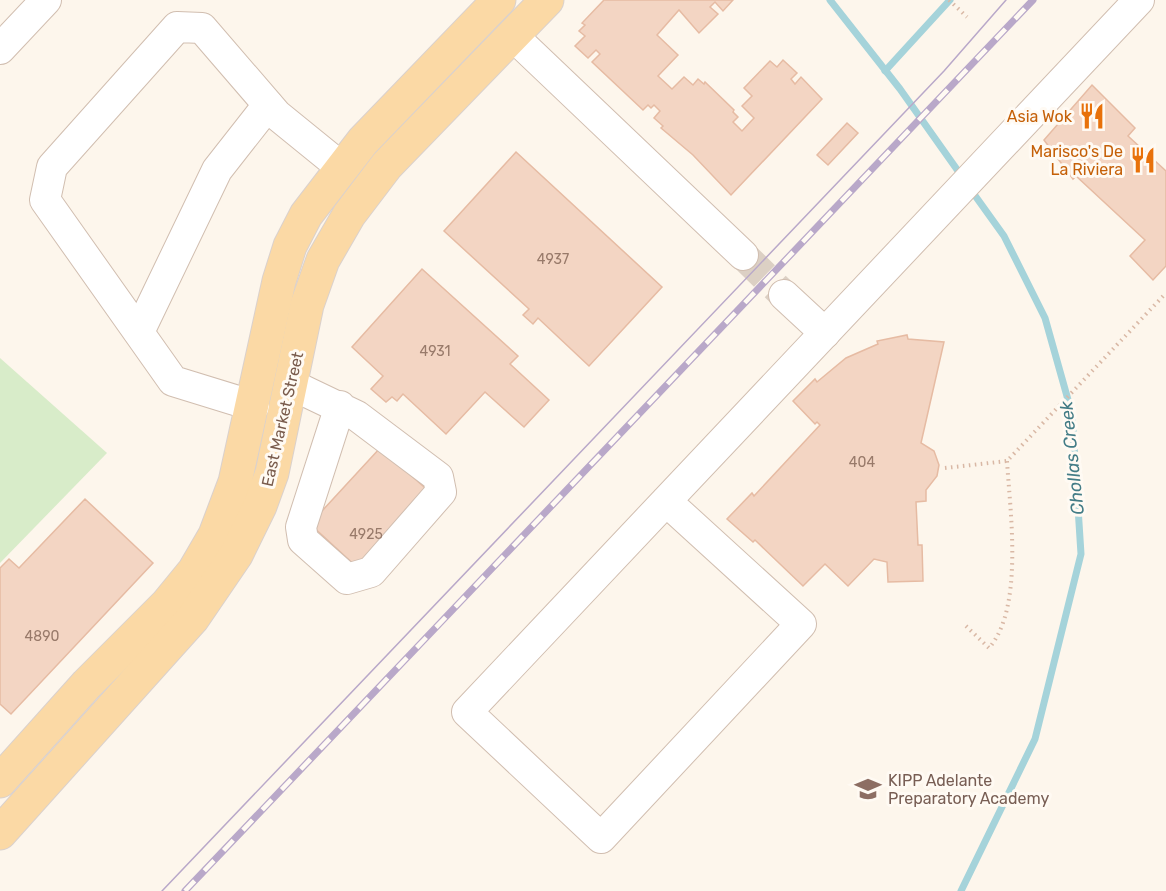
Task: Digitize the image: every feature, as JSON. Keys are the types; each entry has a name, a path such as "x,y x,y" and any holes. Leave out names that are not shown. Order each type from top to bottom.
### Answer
{"main road":[{"name":"East Market Street","path":"0,833 193,618 236,555 260,506 272,472 307,305 323,260 349,215 387,165 547,0"},
{"name":"East Market Street","path":"0,781 87,684 167,604 194,571 214,535 235,482 254,406 279,281 290,246 306,215 363,141 493,6"},
{"path":"493,6 513,36"}],"street":[{"path":"0,49 46,0"},
{"path":"666,501 801,624 600,838 467,712 666,501 911,242 1139,0"},
{"path":"254,406 173,381 45,200 52,167 177,27 202,28 277,115 341,167"},
{"path":"513,36 743,255"},
{"path":"139,332 217,170 268,105"},
{"path":"784,295 825,333"},
{"path":"290,384 340,406 438,477 441,492 371,572 347,579 303,540 301,527 340,406"}],"path":[{"path":"949,0 968,16"},
{"path":"945,468 1007,462 1166,293"},
{"path":"966,626 989,648 1000,634 1009,597 1013,540 1007,462"}],"green space":[{"path":"0,358 107,453 0,563"}],"building":[{"path":"604,0 733,0 723,11 715,2 710,7 718,14 699,33 679,10 657,35 678,55 658,76 672,89 684,77 693,85 698,79 704,84 705,82 734,110 733,112 738,117 733,122 742,131 754,118 742,106 752,96 744,88 770,61 777,67 783,60 797,73 791,79 795,84 801,77 822,99 731,195 693,155 661,128 663,126 654,118 660,111 654,105 651,108 648,105 643,110 592,62 600,54 596,50 588,58 575,46 585,36 579,31 585,25 582,23"},
{"path":"1092,85 1135,128 1128,136 1166,171 1166,266 1153,280 1130,256 1145,240 1076,176 1073,179 1044,140"},
{"path":"847,123 858,133 828,165 817,155"},
{"path":"516,152 662,287 589,366 538,318 533,324 523,315 529,309 444,231"},
{"path":"422,269 518,356 510,364 549,400 524,427 485,392 446,434 403,394 397,401 392,397 386,402 371,389 383,376 352,347"},
{"path":"907,335 908,339 944,342 921,443 934,451 939,465 937,476 926,490 926,501 916,502 918,545 922,545 923,581 888,582 887,562 874,559 848,586 825,564 803,586 755,540 753,542 727,519 752,493 754,496 820,425 817,422 815,424 793,401 815,379 817,382 846,358 878,344 877,341"},
{"path":"380,448 432,494 360,570 310,524"},
{"path":"85,499 153,563 11,714 0,704 0,568 9,559 19,568"}],"waterway":[{"name":"Chollas Creek","path":"830,0 900,89 963,178"},
{"path":"885,71 950,0"},
{"name":"Chollas Creek","path":"961,891 1035,739 1081,554 1072,414 1045,318 1004,236 971,190"}],"tunnel":[{"path":"743,255 784,295"}],"tram line":[{"path":"162,891 944,71 1006,0"}],"railway":[{"path":"185,891 1033,0"}],"place":[{"name":"Asia Wok","path":"1092,116"},
{"name":"Marisco's De La Riviera","path":"1143,160"},
{"name":"KIPP Adelante Preparatory Academy","path":"868,789"}]}
